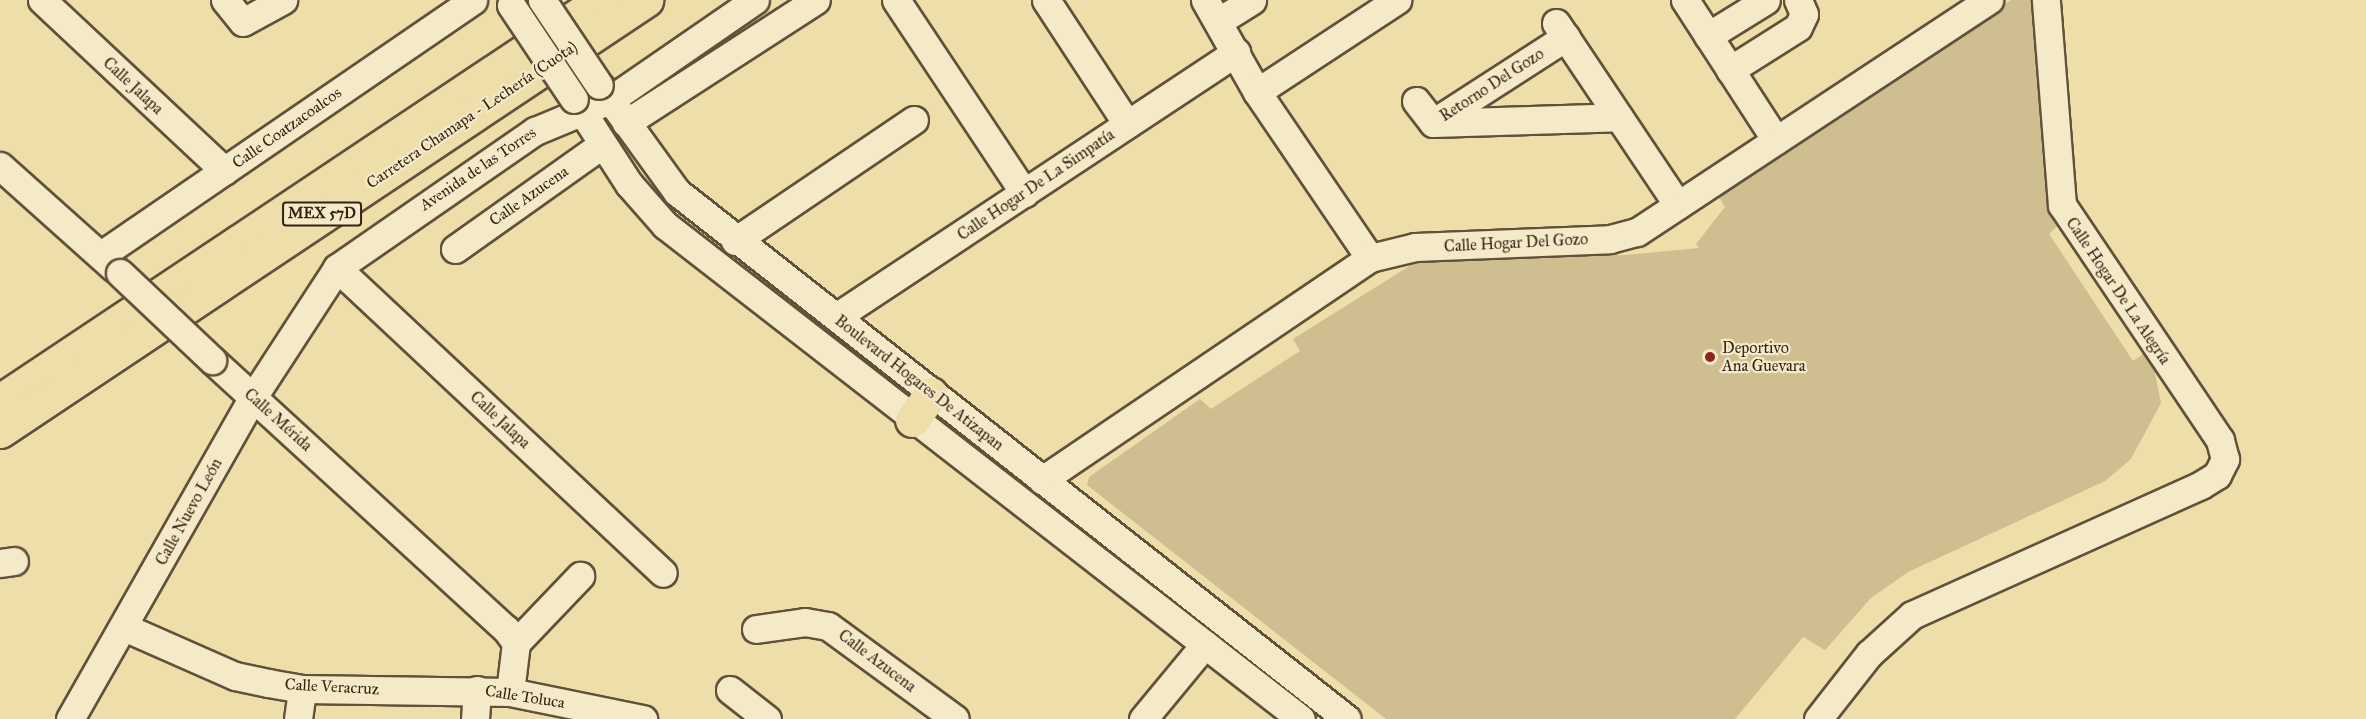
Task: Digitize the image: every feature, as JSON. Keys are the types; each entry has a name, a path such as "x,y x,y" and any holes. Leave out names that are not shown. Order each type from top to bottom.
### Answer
{"highway":[{"name":"Carretera Chamapa - Lechería (Cuota)","path":"0,401 601,0"},
{"name":"Carretera Chamapa - Lechería (Cuota)","path":"0,430 646,0"}],"street":[{"name":"Calle Jalapa","path":"42,0 225,171"},
{"path":"225,0 243,22 283,0"},
{"name":"Calle Coatzacoalcos","path":"110,264 225,171 473,0"},
{"name":"Boulevard Hogares De Atizapan","path":"542,0 604,92 677,192 735,241 837,317 921,407 1205,644 1301,719"},
{"name":"Avenida de las Torres","path":"253,397 337,268 535,131 755,0"},
{"path":"626,123 816,0"},
{"path":"896,0 1024,193"},
{"path":"1046,0 1127,124"},
{"path":"1252,0 1212,11 1257,92 1370,258"},
{"path":"1257,92 1397,0"},
{"path":"1685,0 1776,140"},
{"path":"1708,36 1766,0"},
{"path":"1730,70 1803,21 1798,0"},
{"name":"Calle Hogar Del Gozo","path":"1042,480 1370,258 1415,247 1610,239 1637,232 1989,0"},
{"name":"Calle Hogar De La Alegría","path":"1818,719 1869,654 1912,615 2200,485 2217,475 2225,459 2220,440 2062,205 2046,0"},
{"name":"Boulevard Hogares De Atizapan","path":"509,2 646,206 665,225 921,407 1042,480 1347,719"},
{"name":"Retorno Del Gozo","path":"1433,123 1561,30 1678,205"},
{"name":"Calle Hogar De La Simpatía","path":"837,317 1236,52"},
{"path":"1416,101 1433,123"},
{"name":"Retorno Del Gozo","path":"1433,123 1619,117"},
{"path":"735,241 914,120"},
{"name":"Calle Azucena","path":"455,249 603,144"},
{"name":"Calle Mérida","path":"0,166 110,264 506,629 516,644"},
{"name":"Calle Jalapa","path":"337,268 663,573"},
{"name":"Calle Nuevo León","path":"70,719 126,628 253,397"},
{"path":"510,692 516,644 580,576"},
{"name":"Calle Azucena","path":"756,629 805,622 828,626 955,719"},
{"name":"Calle Veracruz","path":"126,628 235,676 302,689 477,690"},
{"path":"1143,719 1205,644"},
{"path":"298,719 302,689"},
{"path":"475,719 477,690"},
{"name":"Calle Toluca","path":"477,690 510,692 643,719"},
{"path":"730,690 767,719"}],"shaded area":[{"name":"Deportivo Ana Guevara","path":"2011,0 2036,0 2045,177 2059,224 2049,234 2133,361 2143,354 2154,368 2161,403 2131,459 2105,481 1908,572 1871,598 1825,650 1803,637 1735,719 1386,719 1087,485 1089,477 1200,399 1211,409 1300,351 1293,339 1411,265 1430,259 1625,255 1699,248 1696,244 1725,207 1718,195"}],"place":[{"name":"Deportivo Ana Guevara","path":"1710,357"}]}
